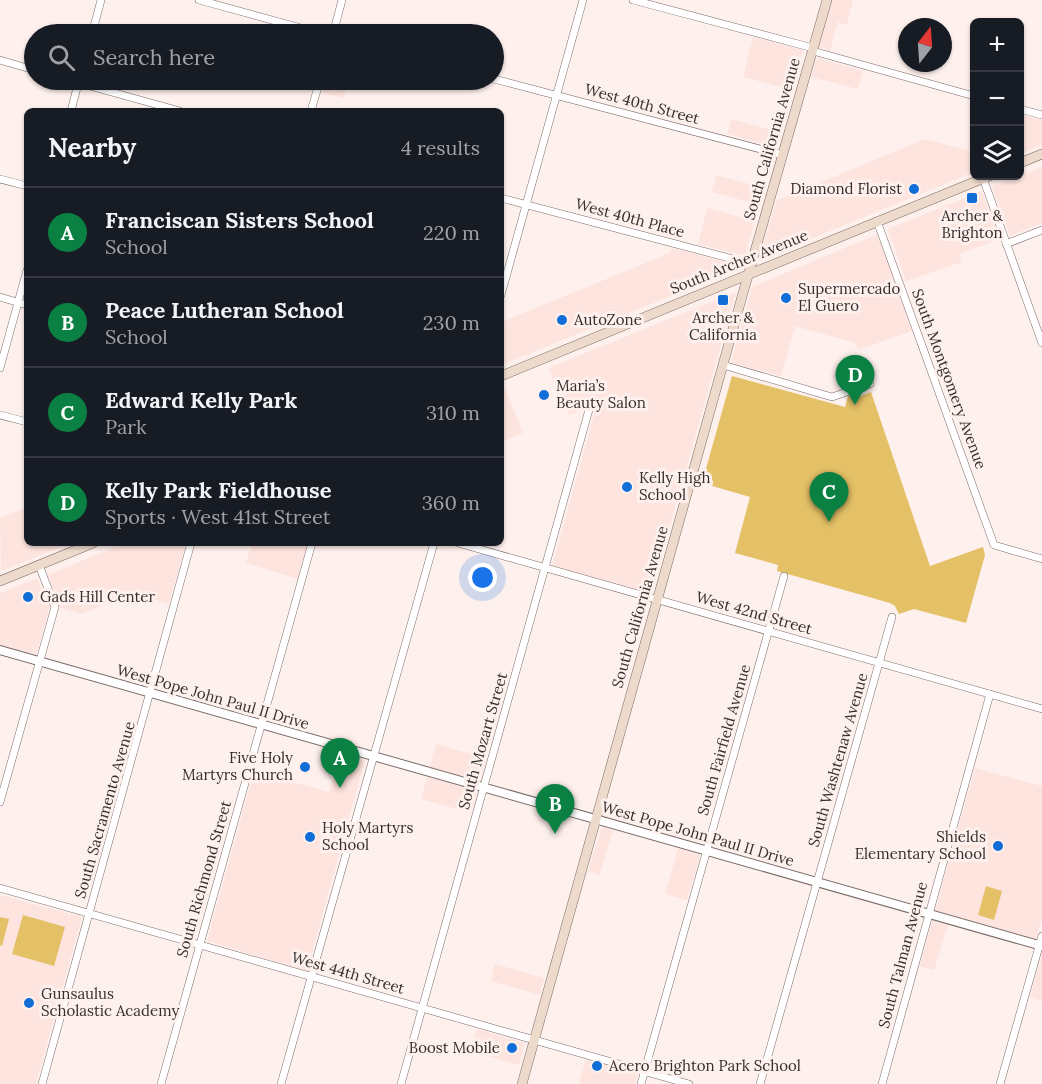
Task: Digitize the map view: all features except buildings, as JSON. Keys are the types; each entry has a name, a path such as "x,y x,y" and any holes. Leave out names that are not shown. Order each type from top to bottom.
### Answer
{"main road":[{"name":"South California Avenue","path":"522,1084 827,0"},
{"path":"1024,161 1042,154"},
{"name":"South Archer Avenue","path":"504,375 979,180"},
{"path":"0,581 86,546"}],"street":[{"path":"95,24 101,0"},
{"path":"199,0 287,24"},
{"path":"336,24 342,0"},
{"path":"504,284 583,0"},
{"path":"633,0 970,95"},
{"path":"0,60 24,67"},
{"name":"West 40th Street","path":"504,82 783,155"},
{"path":"72,108 77,90"},
{"path":"109,90 170,108"},
{"path":"312,108 317,90"},
{"path":"1024,110 1042,115"},
{"path":"0,179 24,185"},
{"path":"987,180 1006,244 1042,343"},
{"name":"West 40th Place","path":"504,199 752,264"},
{"name":"South Montgomery Avenue","path":"877,221 994,545 1042,559"},
{"path":"1006,244 1042,230"},
{"path":"0,368 24,281"},
{"path":"0,297 24,304"},
{"path":"723,365 832,397 870,384"},
{"name":"South Mozart Street","path":"401,1084 590,406"},
{"path":"0,415 24,421"},
{"name":"South Sacramento Avenue","path":"42,1084 191,546"},
{"name":"South Richmond Street","path":"161,1084 311,546"},
{"path":"281,1084 433,546"},
{"name":"West 42nd Street","path":"468,546 1042,708"},
{"path":"0,802 55,607 39,565"},
{"name":"South Fairfield Avenue","path":"641,1084 784,576"},
{"name":"South Washtenaw Avenue","path":"760,1084 892,617"},
{"name":"West Pope John Paul II Drive","path":"0,650 929,914 1041,942"},
{"name":"South Talman Avenue","path":"882,1084 990,694"},
{"name":"West 44th Street","path":"0,888 689,1084"},
{"path":"1000,1084 1041,942"}],"shaded area":[{"path":"832,0 853,0 847,25 838,22 830,51 819,47"},
{"path":"753,37 803,50 792,90 743,77"},
{"path":"817,58 863,71 858,89 811,77"},
{"path":"323,90 346,90 344,98 322,93"},
{"path":"1024,115 1042,120 1042,145 1024,152"},
{"path":"731,119 780,132 776,147 727,134"},
{"path":"925,139 970,151 970,174 759,260 776,201"},
{"path":"1042,167 1042,223 1010,236 992,187 1010,180 1024,180 1024,174"},
{"path":"716,175 764,188 760,205 712,192"},
{"path":"982,191 999,239 960,254 962,262 906,281 888,229"},
{"path":"707,208 755,221 745,256 698,244"},
{"path":"878,234 912,331 858,350 855,343 795,326 781,376 731,363 752,287"},
{"path":"672,248 737,265 735,270 504,364 504,321 670,253"},
{"name":"Kelly High School","path":"736,292 651,593 552,566 597,404 569,415 548,368"},
{"path":"732,376 845,407 848,396 856,398 871,392 930,566 983,547 985,555 966,623 914,609 899,614 895,606 890,603 777,571 778,565 735,553 750,497 702,483"},
{"path":"504,386 523,433 504,441"},
{"path":"24,508 24,546 64,546 1,571 0,518"},
{"path":"117,546 185,546 169,604 133,593 81,614 60,608 48,575"},
{"path":"251,546 307,546 298,579 246,563"},
{"path":"37,578 50,606 36,654 0,645 0,593"},
{"path":"436,744 487,759 481,781 430,767"},
{"path":"340,753 365,760 307,971 207,941 254,771 329,792"},
{"name":"Shields Elementary School","path":"975,768 1042,786 1042,918 1036,939 935,911"},
{"path":"427,777 478,791 471,813 421,799"},
{"path":"602,827 613,830 600,875 588,871"},
{"path":"678,848 700,855 687,900 665,894"},
{"path":"986,886 1002,891 994,920 978,915"},
{"name":"Gunsaulus Scholastic Academy","path":"0,895 82,917 36,1084 0,1084"},
{"path":"23,915 65,927 54,966 12,954"},
{"path":"0,917 9,919 2,946 0,945"},
{"path":"932,921 948,925 934,970 920,966"},
{"path":"1042,954 1042,1001 1030,997"},
{"path":"495,964 544,978 540,995 491,981"},
{"path":"477,1029 525,1043 519,1065 471,1051"},
{"name":"Acero Brighton Park School","path":"586,1059 638,1074 635,1084 579,1084"}],"place":[{"name":"Diamond Florist","path":"914,189"},
{"name":"Archer & Brighton","path":"972,198"},
{"name":"Supermercado El Guero","path":"786,298"},
{"name":"Archer & California","path":"723,300"},
{"name":"AutoZone","path":"562,320"},
{"name":"Maria’s Beauty Salon","path":"544,395"},
{"name":"Kelly Park Fieldhouse","path":"855,405"},
{"name":"Kelly High School","path":"627,487"},
{"name":"Edward Kelly Park","path":"829,522"},
{"name":"Gads Hill Center","path":"28,597"},
{"name":"Five Holy Martyrs Church","path":"305,767"},
{"name":"Franciscan Sisters School","path":"340,788"},
{"name":"Peace Lutheran School","path":"555,834"},
{"name":"Holy Martyrs School","path":"310,837"},
{"name":"Shields Elementary School","path":"998,846"},
{"name":"Gunsaulus Scholastic Academy","path":"29,1003"},
{"name":"Boost Mobile","path":"512,1048"},
{"name":"Acero Brighton Park School","path":"597,1066"}]}
